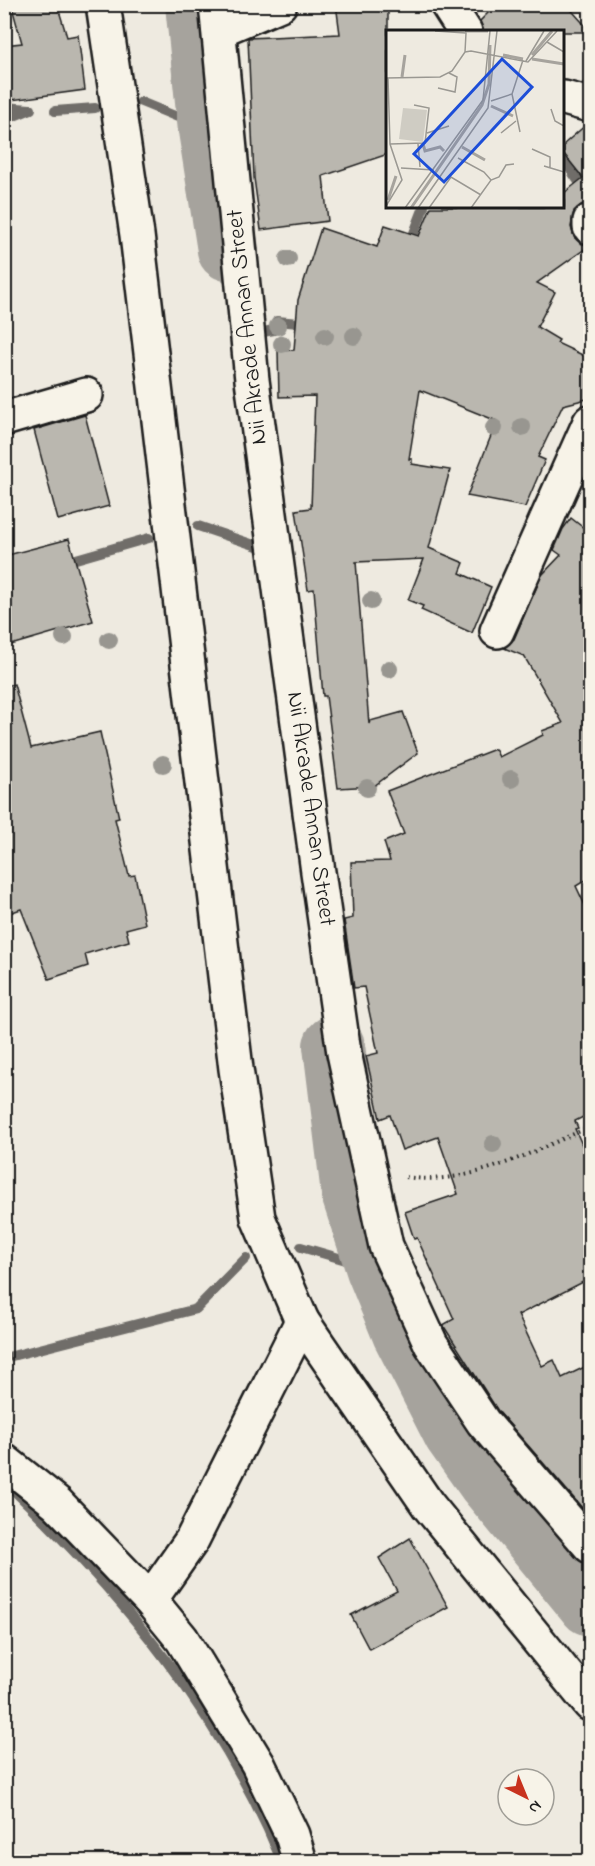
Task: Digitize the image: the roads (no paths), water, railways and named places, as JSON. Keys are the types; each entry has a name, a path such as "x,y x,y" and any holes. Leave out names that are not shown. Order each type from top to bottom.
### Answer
{"street":[{"path":"103,4 137,235 236,1070 258,1218 302,1321 428,1505 591,1704"},
{"path":"218,17 280,4"},
{"path":"447,4 464,30"},
{"name":"Nii Akrade Annan Street","path":"218,17 252,380 344,1053 386,1246 431,1344 483,1422 591,1546"},
{"path":"565,98 591,105"},
{"path":"4,419 86,395"},
{"path":"497,631 591,422"},
{"path":"150,1600 192,1540 302,1321"},
{"path":"4,1461 57,1503 150,1600 182,1639 226,1707 258,1764 292,1835 300,1862"}],"waterway":[{"path":"196,4 209,130 228,250"},
{"path":"141,102 209,130"},
{"path":"4,107 30,109"},
{"path":"55,111 95,108"},
{"path":"4,120 31,109"},
{"path":"565,161 585,191"},
{"path":"409,246 424,208"},
{"path":"252,334 274,330 277,321 310,324"},
{"path":"198,526 269,550"},
{"path":"62,563 149,538"},
{"path":"334,1046 352,1193 377,1269 403,1333 454,1433 488,1481 590,1605"},
{"path":"301,1247 377,1269"},
{"path":"4,1358 196,1309 246,1258"},
{"path":"4,1481 88,1566 164,1657 198,1705 229,1755 257,1807 282,1862"}]}
